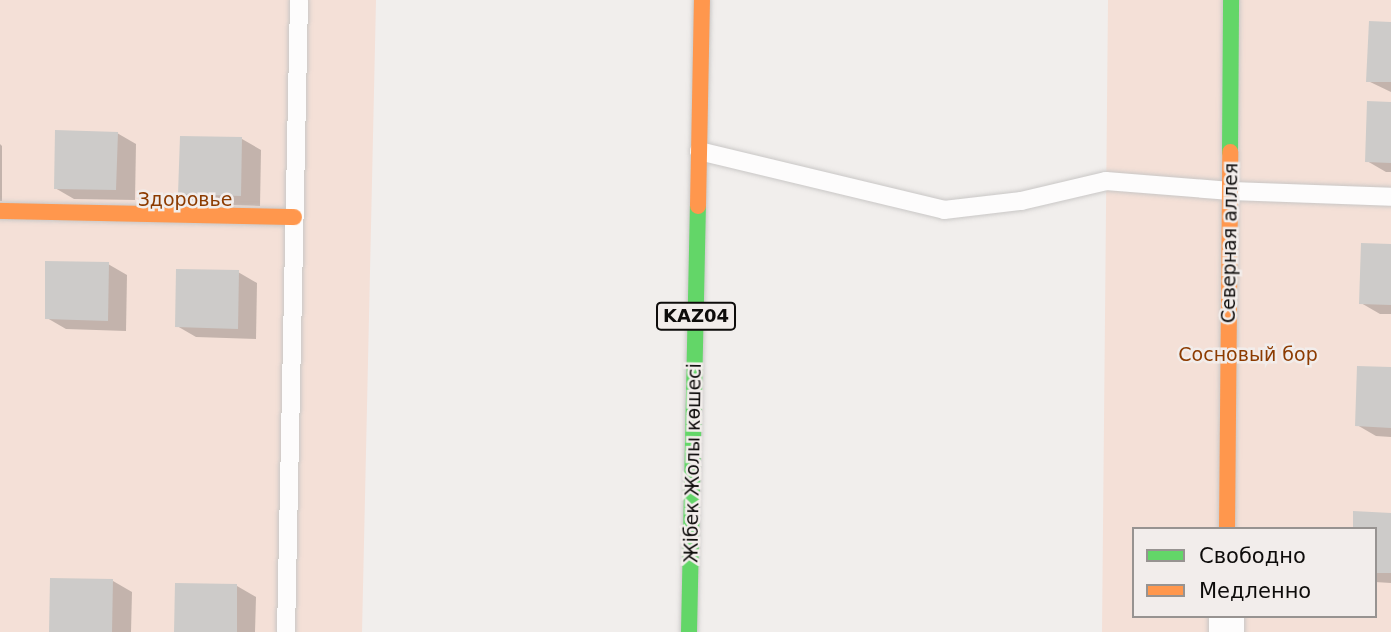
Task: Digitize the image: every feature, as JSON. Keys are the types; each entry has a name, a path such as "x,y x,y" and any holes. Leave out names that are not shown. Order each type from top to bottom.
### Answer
{"main road":[{"name":"Жібек Жолы көшесі","path":"689,632 702,0"},
{"name":"Северная аллея","path":"1227,527 1231,0"},
{"path":"0,211 294,217"}],"lane":[{"path":"286,632 299,0"},
{"path":"699,152 944,210 1021,201 1106,181 1231,191 1391,197"}],"green space":[{"name":"Здоровье","path":"0,0 376,0 362,632 0,632"},
{"name":"Сосновый бор","path":"1108,0 1391,0 1391,632 1102,632"}],"building":[{"path":"1369,21 1391,22 1391,82 1366,82"},
{"path":"1367,101 1391,102 1391,163 1365,162"},
{"path":"55,130 118,132 116,190 54,189"},
{"path":"180,136 242,137 241,196 178,194"},
{"path":"1361,243 1391,244 1391,305 1359,304"},
{"path":"45,261 109,262 108,321 45,319"},
{"path":"176,269 239,270 238,329 175,327"},
{"path":"1357,366 1391,367 1391,428 1355,426"},
{"path":"1353,511 1391,513 1391,573 1377,573 1377,527 1353,527"},
{"path":"50,578 113,579 112,632 49,632"},
{"path":"175,583 237,584 237,632 174,632"}],"traffic: fast":[{"path":"1230,152 1231,0"},
{"path":"689,632 698,206"}],"traffic: slow":[{"path":"698,206 702,0"},
{"path":"1227,527 1230,152"},
{"path":"0,211 294,217"}]}
